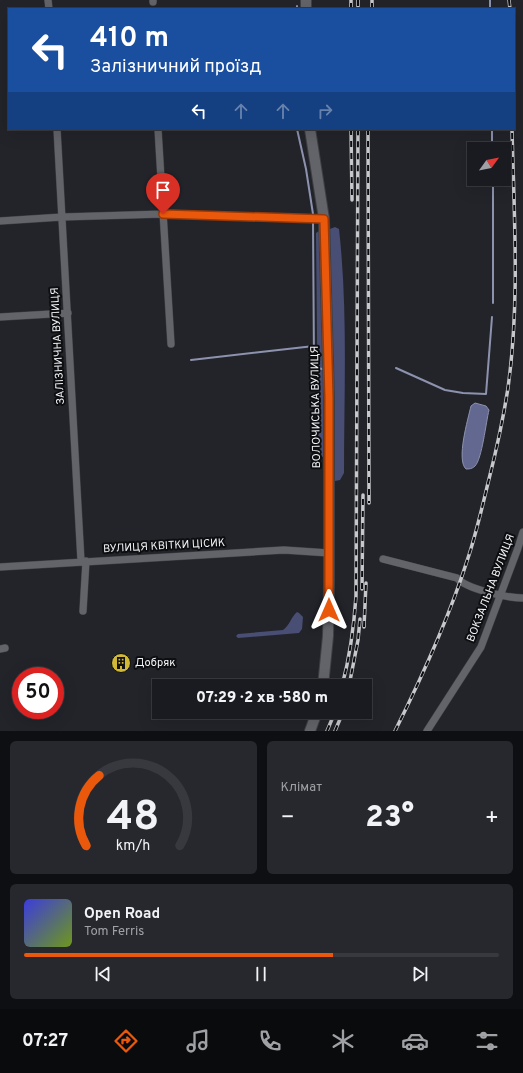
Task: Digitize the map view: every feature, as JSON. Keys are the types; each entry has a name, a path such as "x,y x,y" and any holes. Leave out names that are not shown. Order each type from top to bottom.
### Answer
{"main road":[{"name":"ВОЛОЧИСЬКА ВУЛИЦЯ","path":"310,130 324,219 329,397 328,636 324,679"},
{"path":"310,731 314,719"}],"street":[{"name":"ЗАЛІЗНИЧНА ВУЛИЦЯ","path":"56,130 84,561 83,611"},
{"path":"158,130 171,344"},
{"path":"0,220 163,214 324,219"},
{"path":"0,317 68,313"},
{"name":"ВОКЗАЛЬНА ВУЛИЦЯ","path":"426,731 481,647 523,532"},
{"name":"ВУЛИЦЯ КВІТКИ ЦІСИК","path":"0,566 284,550 329,553"},
{"path":"383,559 457,578 460,582 470,586 501,595 513,598 523,598"}],"shaded area":[{"path":"335,227 339,229 342,259 345,351 344,473 340,480 335,481 332,477 330,229"},
{"path":"319,231 321,232 327,454 323,457 318,454 316,233"},
{"path":"475,403 486,406 489,410 480,456 473,468 466,469 463,464 462,449 471,406"},
{"path":"297,612 303,617 302,629 299,633 238,638 236,636 238,634 283,630"}],"waterway":[{"path":"490,0 490,8"},
{"path":"297,130 306,169 313,214"},
{"path":"492,130 492,142"},
{"path":"493,186 493,303"},
{"path":"313,221 314,363 316,367 322,369"},
{"path":"396,368 445,390 463,393 486,394 492,317"},
{"path":"191,360 314,346"}],"railway":[{"path":"351,0 351,8"},
{"path":"358,0 358,8"},
{"path":"372,0 372,8"},
{"path":"509,0 510,8"},
{"path":"351,130 352,200"},
{"path":"344,679 351,641 356,596 358,130"},
{"path":"368,130 369,503"},
{"path":"395,731 435,646 461,580 479,521 502,424 512,356 514,323 515,226 512,130"},
{"path":"362,589 363,495"},
{"path":"364,627 366,583"},
{"path":"350,679 358,640 360,619"},
{"path":"327,731 332,719"},
{"path":"335,731 340,719"}],"place":[{"name":"Добряк","path":"121,663"}],"route":[{"path":"163,214 324,219 329,397 329,610"}]}
